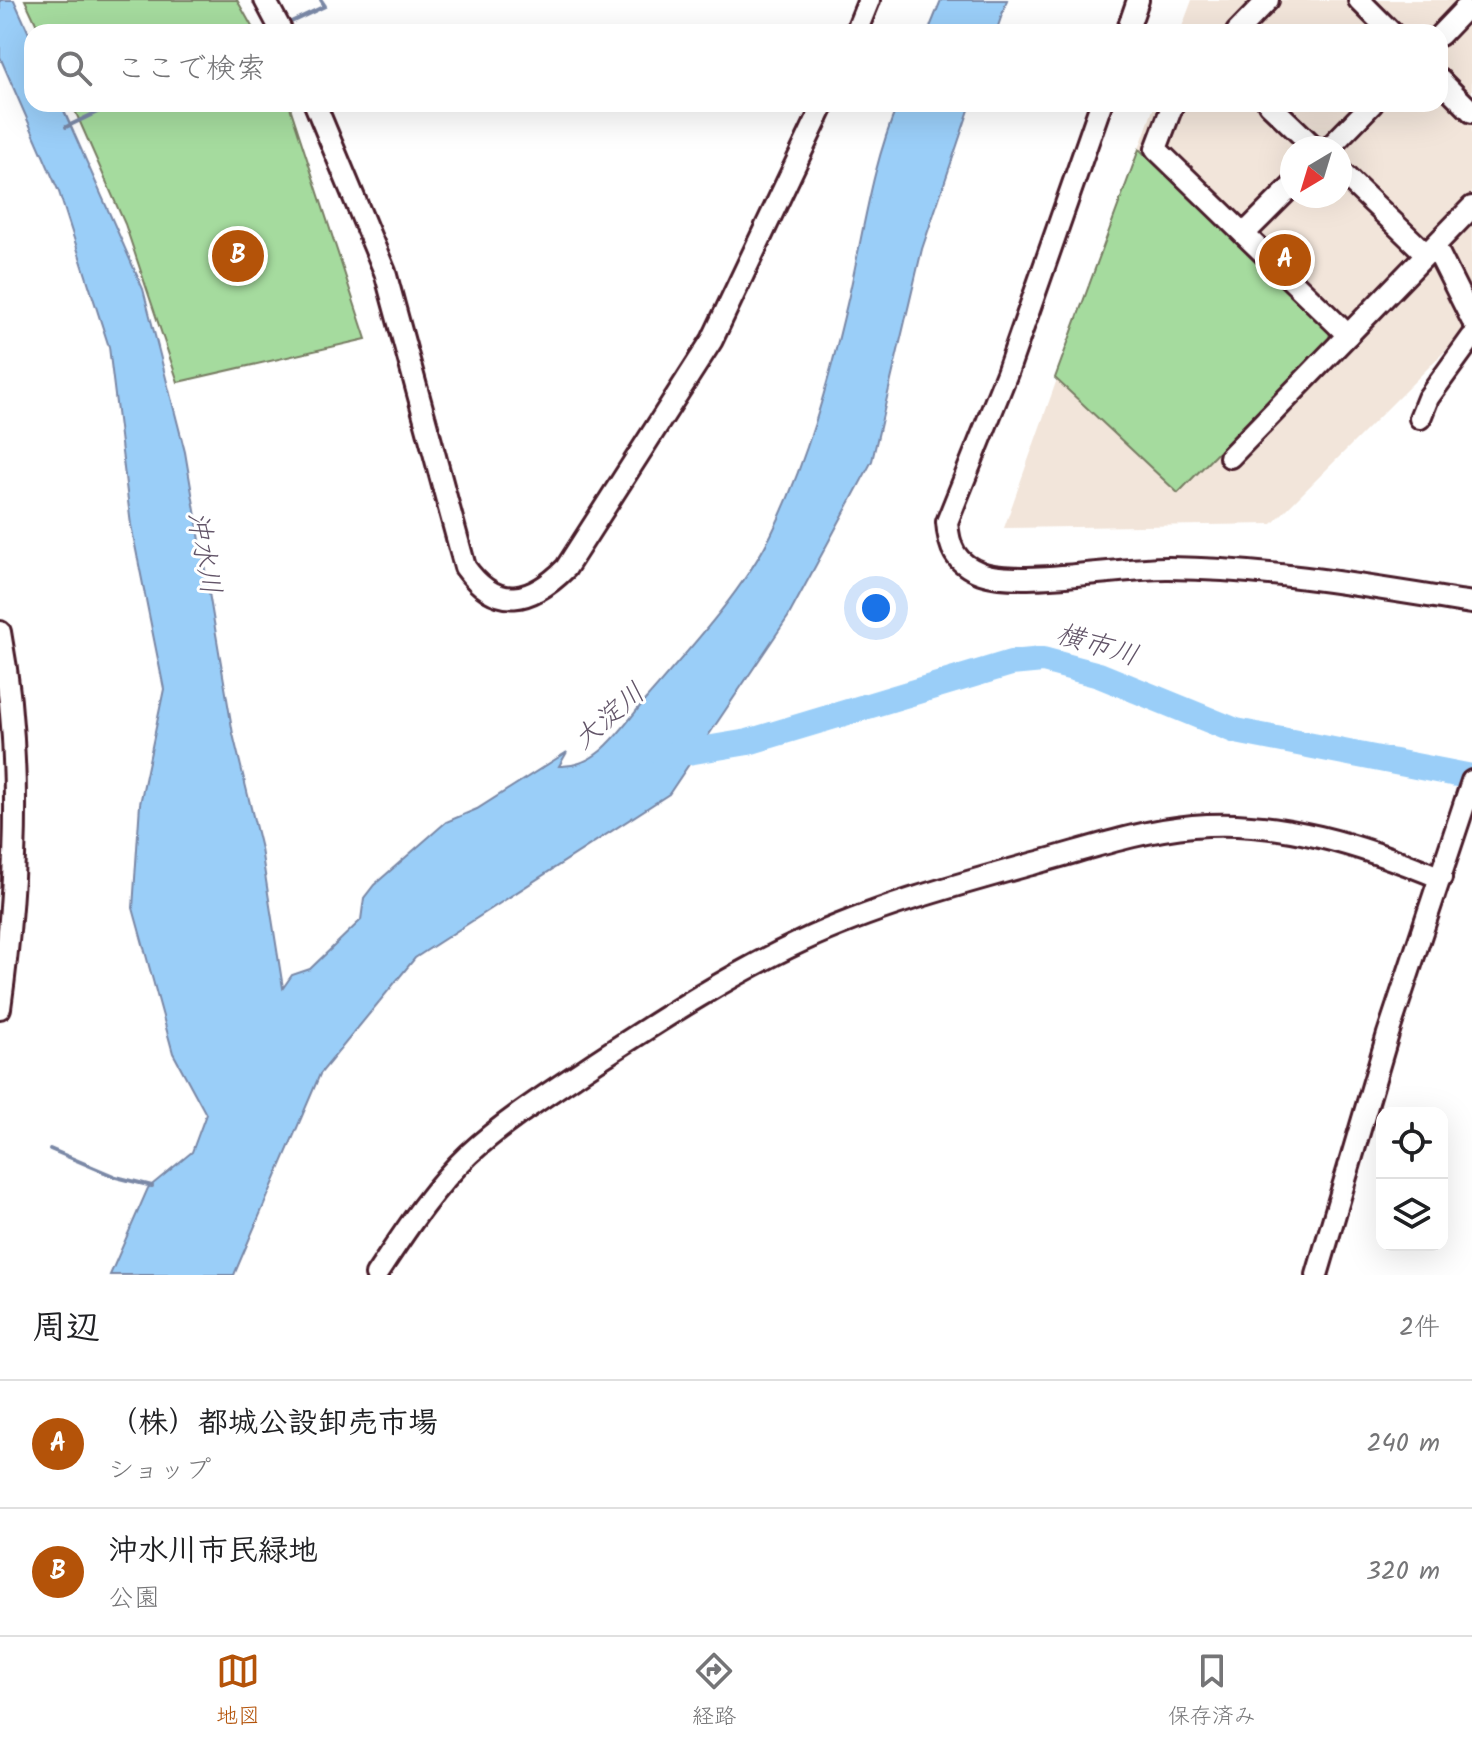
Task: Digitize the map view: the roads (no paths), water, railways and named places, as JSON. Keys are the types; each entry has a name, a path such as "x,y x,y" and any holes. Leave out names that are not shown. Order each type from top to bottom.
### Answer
{"street":[{"path":"265,0 278,24"},
{"path":"859,24 869,0"},
{"path":"1130,24 1138,0"},
{"path":"1245,24 1268,0"},
{"path":"1359,0 1383,24"},
{"path":"1448,26 1463,9"},
{"path":"1448,88 1472,112"},
{"path":"318,112 385,272 465,567 488,592 519,598 552,582 566,568 655,433 712,340 820,112"},
{"path":"1098,112 1007,373 947,522 949,546 961,563 984,574 1018,577 1167,568 1274,573 1472,603"},
{"path":"1170,112 1156,149 1348,335"},
{"path":"1277,112 1302,136"},
{"path":"1341,136 1364,112"},
{"path":"1352,181 1431,250 1472,320"},
{"path":"1244,234 1280,198"},
{"path":"1230,457 1472,207"},
{"path":"1420,418 1428,398 1472,337"},
{"path":"0,632 11,704 13,806 12,889 0,1008"},
{"path":"1317,1275 1388,1034 1472,781"},
{"path":"376,1275 413,1219 469,1155 551,1091 665,1017 802,941 882,910 1118,837 1194,826 1242,826 1326,838 1443,871"}],"water":[{"path":"0,0 14,0 25,24 24,112 0,57"},
{"path":"941,0 1007,0 999,24 931,24"},
{"path":"24,112 65,112 143,289 185,452 233,734 261,849 283,988 292,975 310,969 361,920 364,898 374,885 446,822 477,809 567,752 559,766 573,765 598,753 713,620 745,578 771,535 806,451 840,333 874,177 895,112 968,112 922,249 872,461 788,617 669,794 415,958 320,1074 234,1275 110,1275 148,1188 192,1152 206,1114 173,1053 133,908 140,804 164,689 131,525 109,347 59,192"}],"waterway":[{"path":"291,22 325,6 321,0"},
{"path":"66,127 97,112"},
{"name":"横市川","path":"664,756 748,742 1011,663 1043,660 1099,675 1236,731 1472,777"},
{"path":"50,1149 116,1177 152,1186"}],"place":[{"name":"沖水川市民緑地","path":"238,256"},
{"name":"（株）都城公設卸売市場","path":"1285,260"}],"water label":[{"name":"沖水川","path":"203,553"},
{"name":"大淀川","path":"610,717"}]}
